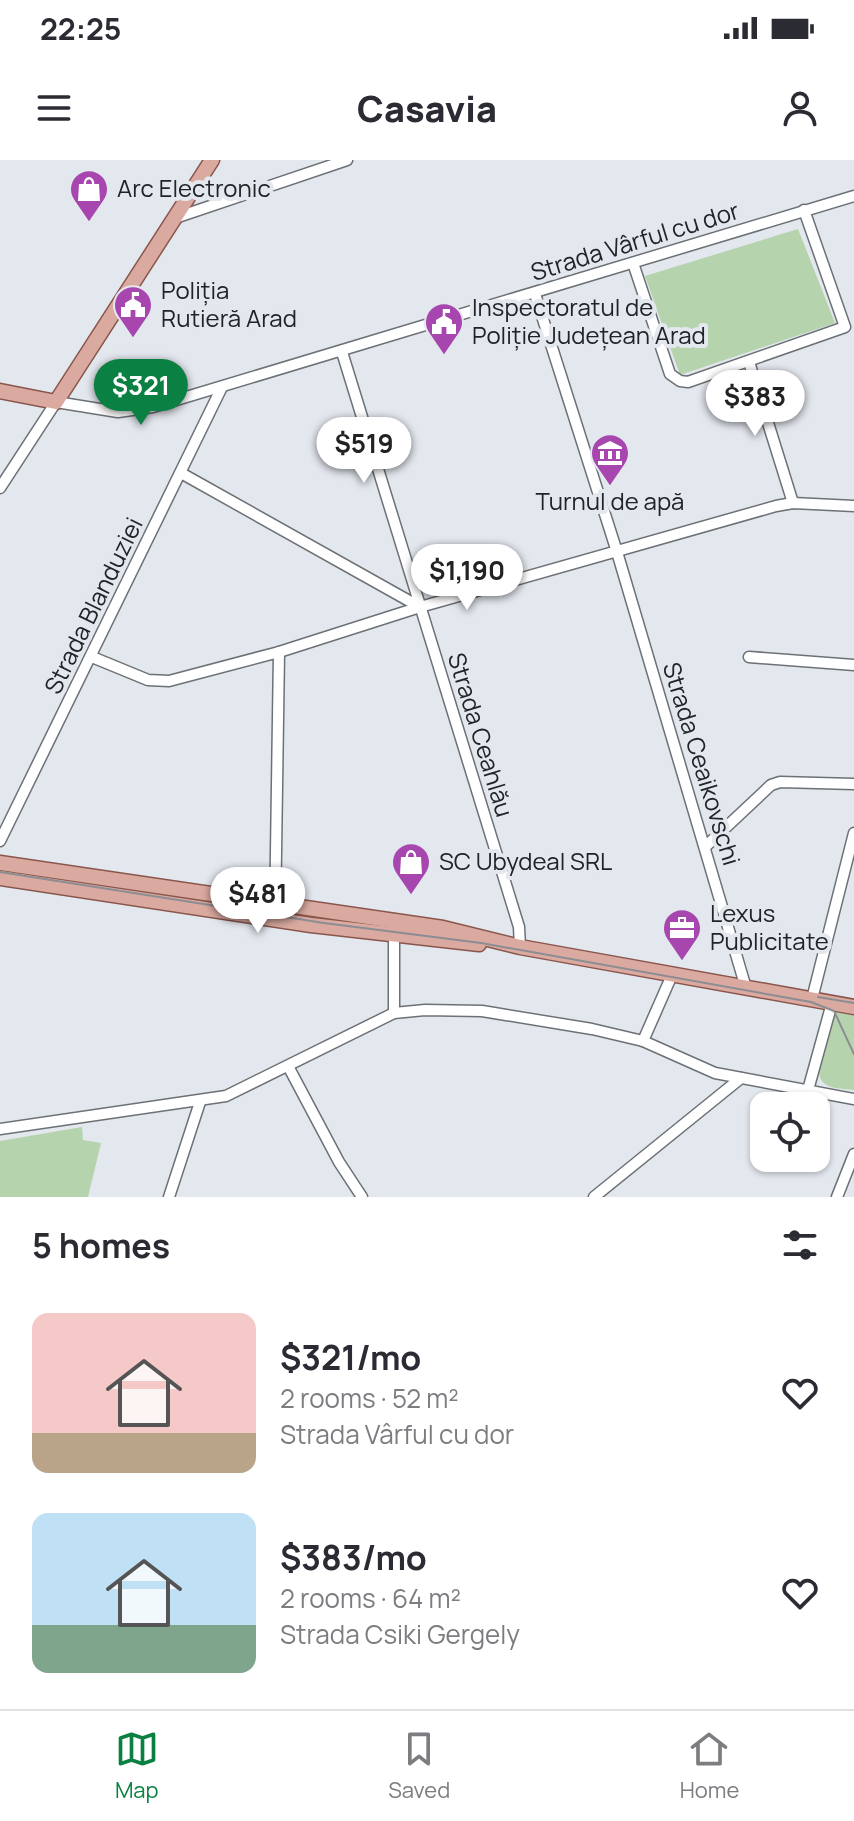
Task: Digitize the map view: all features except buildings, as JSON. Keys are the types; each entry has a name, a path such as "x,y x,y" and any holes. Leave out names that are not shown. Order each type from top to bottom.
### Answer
{"main road":[{"path":"0,391 56,402 212,160"},
{"path":"0,863 394,934 520,947"},
{"path":"0,878 443,928 520,947 854,1007"}],"street":[{"path":"175,218 347,160"},
{"name":"Strada Vârful cu dor","path":"56,402 105,411 133,412 342,352 854,196"},
{"path":"633,263 673,378 688,382 850,325 804,210"},
{"name":"Strada Ceaikovschi","path":"535,294 617,552 746,988"},
{"name":"Strada Ceahlău","path":"342,352 519,927 520,947"},
{"path":"749,362 793,503"},
{"name":"Strada Blanduziei","path":"0,841 222,387"},
{"path":"0,488 56,402"},
{"path":"181,473 420,607"},
{"path":"92,657 158,682 279,652 420,607 793,503 854,506"},
{"path":"275,911 279,652"},
{"path":"749,657 854,665"},
{"path":"705,847 771,785 780,782 854,784"},
{"path":"812,999 854,833"},
{"path":"394,934 394,1013"},
{"path":"643,1041 672,975"},
{"path":"808,1090 832,1003"},
{"path":"0,1129 226,1096 394,1013 425,1010 507,1013 592,1029 643,1041 702,1068 854,1099"},
{"path":"288,1066 339,1162 362,1197"},
{"path":"594,1197 741,1078"},
{"path":"169,1197 200,1102"},
{"path":"837,1197 854,1154"}],"green space":[{"path":"798,229 835,323 680,375 645,276"},
{"path":"837,1011 854,1013 854,1090 827,1085 819,1073 832,1019"},
{"path":"82,1127 83,1140 101,1143 88,1197 0,1197 0,1141"}],"tram line":[{"path":"0,872 324,923 481,943 811,1002 834,1011 854,1054"},
{"path":"818,997 854,1003"}],"place":[{"name":"Arc Electronic","path":"89,223"},
{"name":"Poliția Rutieră Arad","path":"133,339"},
{"name":"Inspectoratul de Poliție Județean Arad","path":"444,356"},
{"name":"Turnul de apă","path":"610,487"},
{"name":"SC Ubydeal SRL","path":"411,896"},
{"name":"Lexus Publicitate","path":"682,962"}]}
